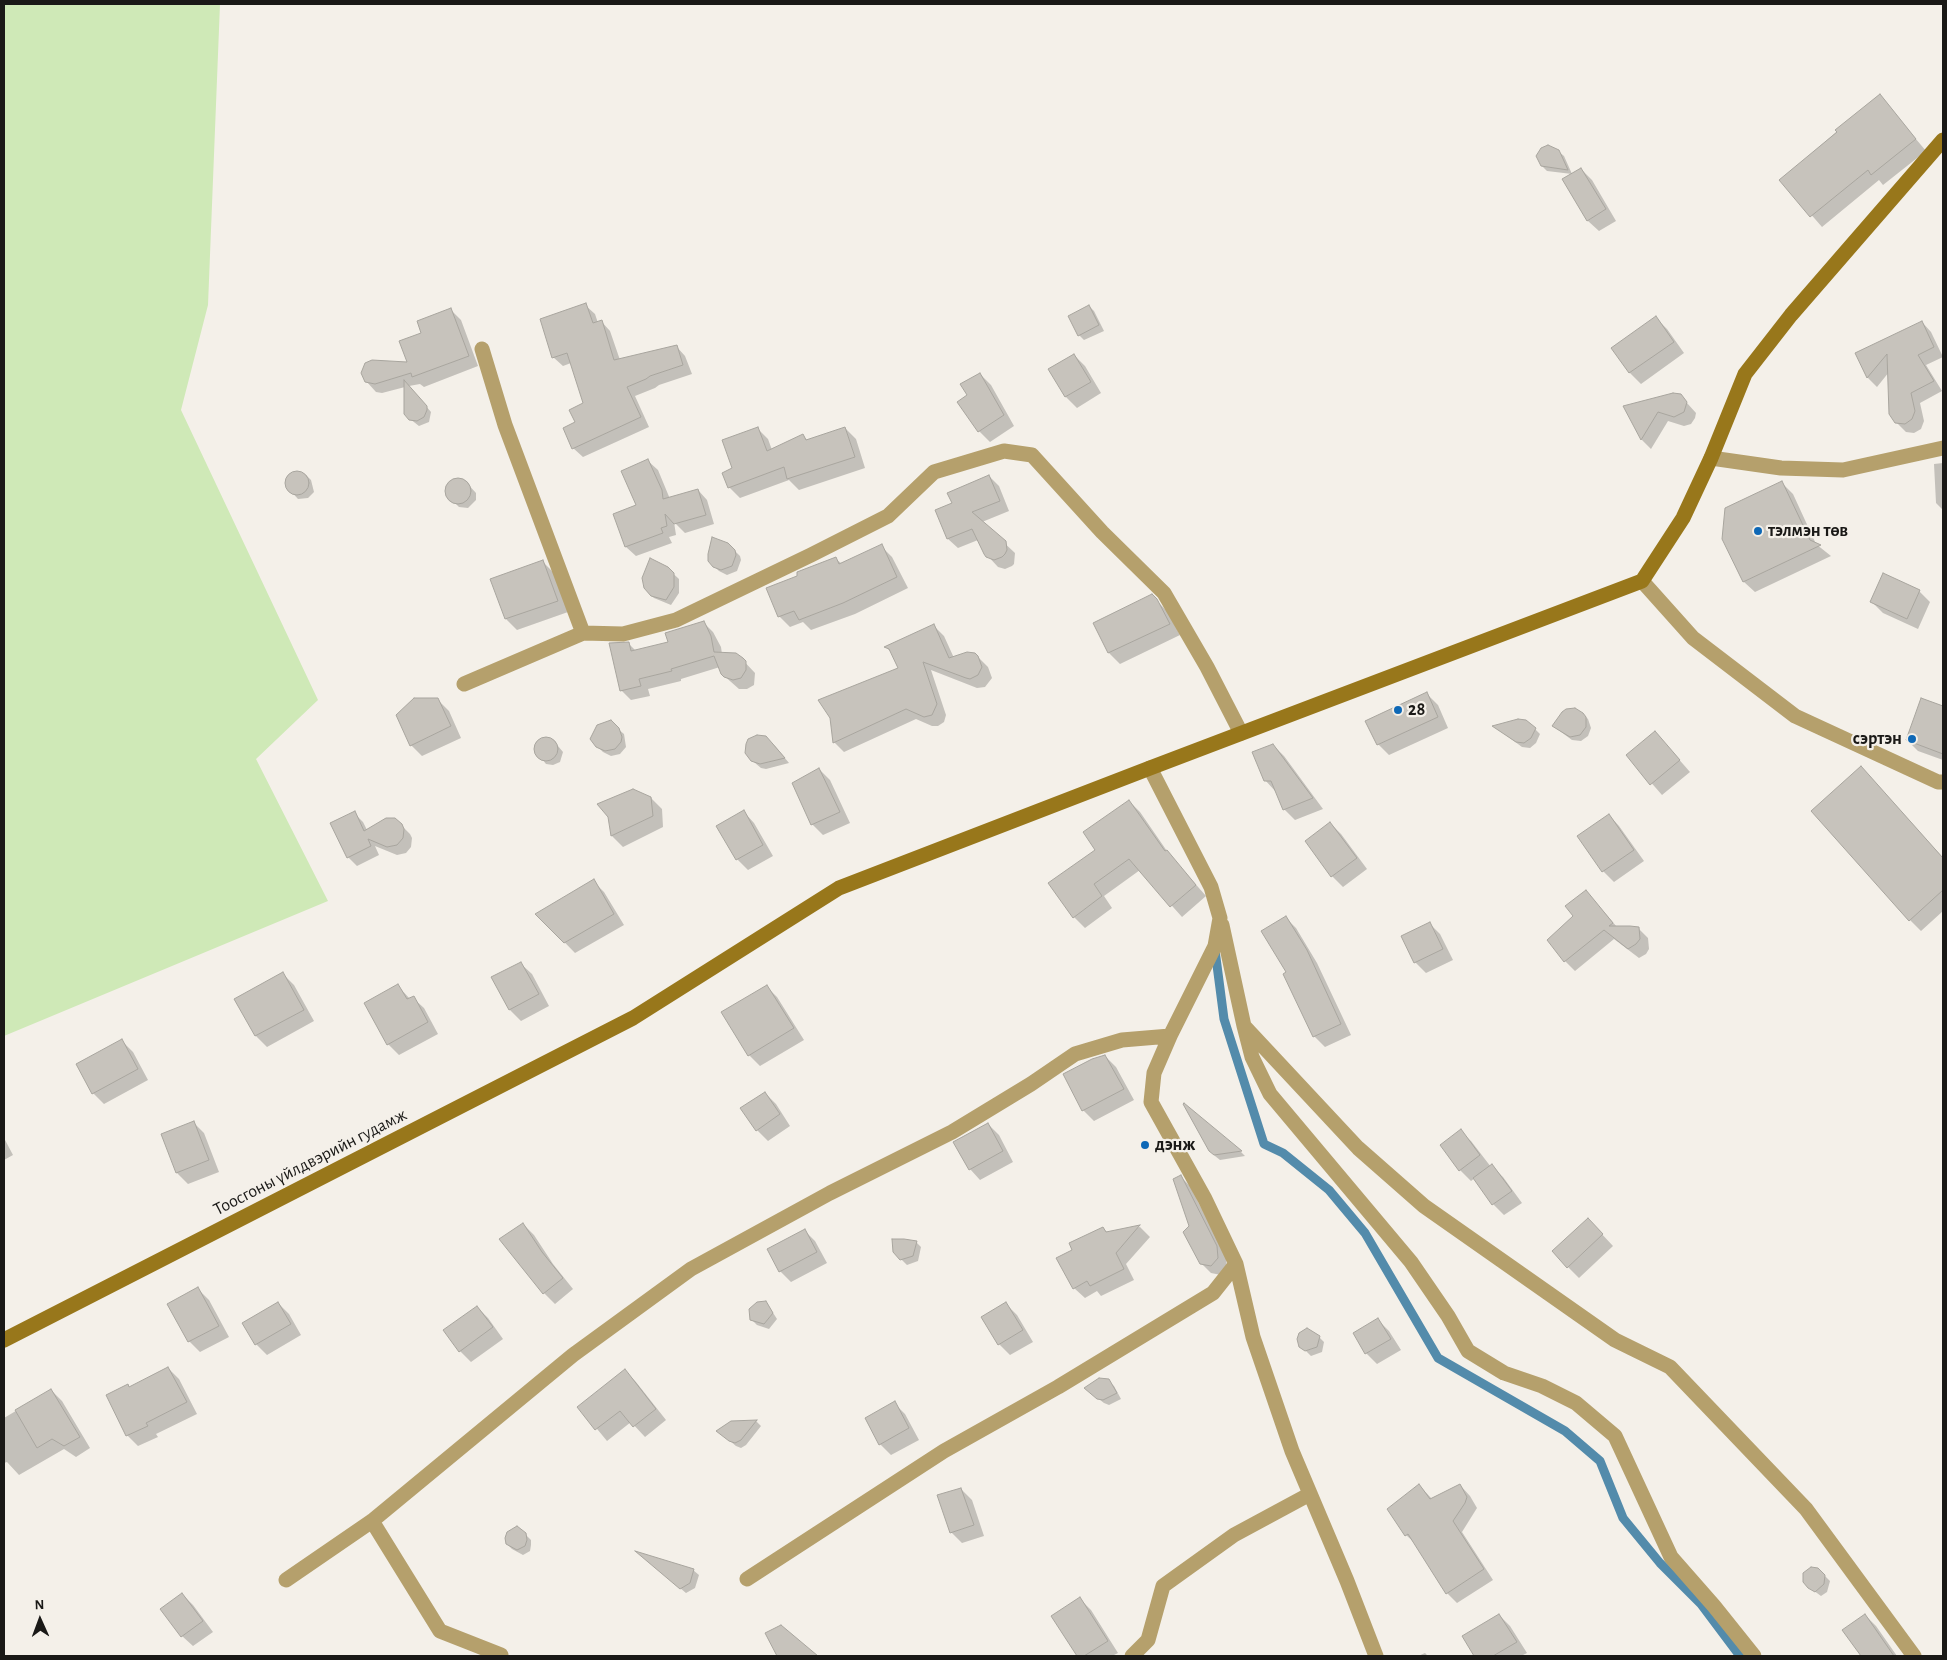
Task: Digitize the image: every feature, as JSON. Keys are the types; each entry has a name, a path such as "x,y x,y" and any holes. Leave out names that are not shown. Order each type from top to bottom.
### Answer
{"main road":[{"path":"1642,581 1683,518 1711,458 1745,374 1791,315 1943,140"},
{"name":"Тоосгоны үйлдвэрийн гудамж","path":"4,1340 634,1018 839,888 1642,581"}],"street":[{"path":"482,349 505,425 583,633"},
{"path":"1711,458 1781,468 1843,470 1943,448"},
{"path":"464,684 583,633 623,634 676,620 888,516 934,472 1004,451 1032,455 1102,532 1164,593 1207,667 1241,733"},
{"path":"1642,581 1692,638 1795,716 1930,778 1943,782"},
{"path":"1150,768 1211,887 1252,1057 1270,1094 1412,1262 1448,1316 1468,1351 1504,1373 1542,1386 1576,1403 1615,1436 1671,1557 1720,1612 1754,1656"},
{"path":"1220,918 1215,946 1170,1036 1154,1073 1151,1102 1205,1199 1236,1264 1253,1337 1292,1451 1347,1581 1376,1656"},
{"path":"1244,1026 1358,1148 1424,1206 1615,1340 1670,1367 1806,1509 1914,1656"},
{"path":"286,1580 372,1521 573,1355 691,1269 830,1193 952,1132 1075,1054 1122,1040 1170,1036"},
{"path":"747,1579 944,1451 1049,1392 1214,1293 1236,1264"},
{"path":"1132,1656 1148,1640 1163,1586 1234,1535 1310,1494"},
{"path":"372,1521 440,1630 501,1655"}],"green space":[{"path":"4,4 220,4 208,305 181,410 318,700 256,759 328,901 4,1036"}],"building":[{"path":"1880,94 1916,139 1871,175 1868,170 1810,217 1779,180 1837,132 1835,130"},
{"path":"1548,145 1559,150 1568,170 1541,166 1536,156 1541,148"},
{"path":"1581,168 1606,209 1587,221 1562,179"},
{"path":"586,303 593,323 602,320 614,360 677,345 683,365 650,376 627,387 641,417 572,449 563,428 575,422 569,410 583,403 567,353 552,358 540,319"},
{"path":"1089,305 1099,325 1078,336 1068,316"},
{"path":"451,308 469,356 412,377 411,373 375,384 365,382 361,373 365,363 372,360 407,362 399,341 421,333 417,321"},
{"path":"1656,316 1674,342 1629,373 1611,348"},
{"path":"1922,321 1934,347 1918,355 1934,381 1911,393 1915,411 1912,419 1905,424 1895,423 1889,414 1887,354 1867,378 1855,353"},
{"path":"1074,354 1091,382 1065,397 1048,369"},
{"path":"980,373 1004,415 978,432 957,402 967,395 960,384"},
{"path":"404,380 427,406 424,417 417,421 409,420 404,414"},
{"path":"1673,393 1681,394 1687,402 1684,412 1674,417 1658,412 1641,440 1623,406"},
{"path":"758,427 767,451 803,434 806,440 845,427 855,457 787,479 784,467 728,488 722,473 732,468 722,440"},
{"path":"648,459 662,490 663,499 698,489 706,515 674,524 665,514 667,526 661,528 663,533 625,547 613,514 636,505 621,471"},
{"path":"297,471 306,474 309,483 306,492 297,495 288,492 285,483 288,474"},
{"path":"989,475 1000,501 972,512 1006,541 1007,550 1005,554 994,560 986,557 972,529 947,539 935,510 952,503 947,493"},
{"path":"458,478 467,482 471,491 467,500 458,504 449,500 445,491 449,482"},
{"path":"1782,481 1810,540 1821,545 1743,582 1722,539 1725,508"},
{"path":"712,537 728,543 735,550 736,555 732,566 721,570 713,567 708,561"},
{"path":"882,544 897,577 843,603 799,620 794,611 778,617 766,588 797,576 797,572 836,557 839,564"},
{"path":"650,558 668,567 674,573 674,587 666,600 651,596 644,588 642,578"},
{"path":"543,560 558,601 505,619 490,579"},
{"path":"1883,573 1920,590 1907,619 1870,602"},
{"path":"1152,594 1157,599 1170,624 1108,653 1093,623"},
{"path":"704,621 711,636 714,652 736,653 746,661 746,670 741,678 733,680 724,677 714,656 671,669 672,671 639,679 641,686 620,691 609,643 629,642 631,651 668,642 665,633"},
{"path":"934,624 949,658 967,652 975,653 978,656 982,667 978,675 970,679 923,662 937,704 932,715 924,717 906,709 833,743 830,718 818,700 898,668 889,649 884,647"},
{"path":"1427,692 1438,717 1377,745 1365,721"},
{"path":"414,698 438,698 451,726 410,746 396,715"},
{"path":"1921,698 1943,706 1943,754 1906,740"},
{"path":"1575,708 1586,717 1586,727 1580,735 1570,737 1552,726 1562,712 1566,709"},
{"path":"1518,719 1526,720 1536,728 1531,738 1524,743 1516,742 1492,726"},
{"path":"611,720 619,728 622,737 621,742 615,749 605,751 596,747 590,739 597,725"},
{"path":"1655,731 1680,760 1650,785 1626,755"},
{"path":"757,735 766,736 785,758 760,764 751,761 745,753 746,744 748,739"},
{"path":"546,737 555,740 558,749 555,758 546,761 537,758 534,749 537,740"},
{"path":"1273,744 1313,798 1283,810 1271,781 1264,781 1252,752"},
{"path":"1861,766 1943,858 1943,890 1909,921 1811,811"},
{"path":"819,768 840,812 811,825 792,783"},
{"path":"633,789 651,797 653,816 611,836 608,817 597,804"},
{"path":"1129,800 1165,851 1167,850 1196,885 1170,907 1129,859 1094,884 1102,896 1073,918 1048,883 1095,850 1083,832"},
{"path":"744,810 763,845 736,860 716,826"},
{"path":"355,811 364,831 386,818 395,818 402,824 404,829 403,838 397,845 387,847 368,839 371,846 347,858 330,823"},
{"path":"1609,814 1634,850 1602,872 1577,836"},
{"path":"1330,822 1357,858 1331,877 1305,841"},
{"path":"594,879 614,914 564,943 535,914"},
{"path":"1586,890 1613,923 1609,926 1639,927 1640,939 1628,949 1604,930 1564,962 1547,940 1573,916 1565,906"},
{"path":"1286,916 1307,950 1341,1024 1313,1037 1283,974 1286,972 1261,931"},
{"path":"1430,922 1443,949 1414,963 1401,936"},
{"path":"521,962 539,994 509,1010 491,977"},
{"path":"283,972 304,1010 255,1036 234,999"},
{"path":"398,984 407,999 414,996 428,1022 387,1045 364,1003"},
{"path":"767,985 794,1028 748,1056 721,1012"},
{"path":"122,1039 138,1069 92,1094 76,1064"},
{"path":"1105,1055 1124,1089 1082,1111 1063,1074 1092,1059"},
{"path":"765,1092 780,1114 756,1131 740,1108"},
{"path":"1184,1103 1242,1151 1214,1155 1209,1151"},
{"path":"194,1121 209,1160 176,1173 161,1134"},
{"path":"988,1123 1003,1151 969,1170 953,1142"},
{"path":"1461,1129 1480,1155 1459,1171 1440,1145"},
{"path":"1492,1164 1512,1191 1492,1205 1473,1178"},
{"path":"1181,1175 1217,1246 1218,1258 1211,1266 1200,1264 1183,1232 1189,1226 1173,1179"},
{"path":"1588,1218 1603,1234 1567,1268 1552,1251"},
{"path":"523,1223 542,1252 563,1278 543,1294 499,1239"},
{"path":"1140,1225 1116,1253 1124,1269 1090,1286 1087,1281 1073,1289 1056,1258 1072,1250 1069,1243 1103,1227 1106,1232"},
{"path":"805,1229 817,1252 779,1272 767,1249"},
{"path":"892,1239 917,1241 913,1256 900,1260 893,1252"},
{"path":"198,1287 219,1326 188,1342 167,1304"},
{"path":"766,1301 773,1313 764,1324 750,1320 749,1309 757,1302"},
{"path":"278,1302 291,1324 255,1345 242,1323"},
{"path":"1006,1302 1023,1330 998,1345 981,1317"},
{"path":"477,1306 493,1327 459,1352 443,1330"},
{"path":"1378,1318 1391,1339 1365,1354 1353,1333"},
{"path":"1307,1328 1320,1336 1317,1347 1305,1351 1299,1347 1297,1339 1299,1333"},
{"path":"168,1367 187,1402 146,1423 148,1426 126,1436 106,1395 128,1384 129,1387"},
{"path":"625,1369 656,1409 633,1427 620,1411 595,1430 577,1407"},
{"path":"1099,1378 1109,1379 1117,1393 1103,1400 1097,1399 1084,1388"},
{"path":"51,1389 80,1437 64,1446 52,1439 37,1448 15,1410"},
{"path":"895,1401 909,1428 879,1445 865,1418"},
{"path":"757,1420 741,1440 735,1443 729,1441 716,1431 731,1421"},
{"path":"1419,1484 1430,1499 1460,1484 1467,1497 1453,1521 1484,1569 1446,1594 1408,1534 1405,1536 1387,1509"},
{"path":"961,1488 974,1525 950,1533 937,1495"},
{"path":"517,1526 526,1533 527,1540 525,1546 517,1550 506,1544 505,1538 507,1532"},
{"path":"635,1551 694,1569 690,1583 680,1589"},
{"path":"1811,1567 1818,1568 1825,1575 1824,1584 1815,1592 1803,1582 1803,1573"},
{"path":"182,1593 203,1621 181,1637 160,1609"},
{"path":"1080,1597 1108,1641 1084,1656 1077,1656 1051,1616"},
{"path":"1499,1614 1517,1642 1493,1656 1474,1656 1462,1636"},
{"path":"1865,1614 1894,1656 1861,1656 1842,1630"},
{"path":"781,1625 818,1656 777,1656 765,1633"}],"waterway":[{"path":"1215,950 1224,1019 1264,1144 1283,1153 1329,1190 1365,1233 1438,1358 1565,1431 1600,1461 1623,1518 1660,1563 1701,1604 1740,1656"}],"place":[{"name":"тэлмэн төв","path":"1758,531"},
{"name":"28","path":"1398,710"},
{"name":"сэртэн","path":"1912,739"},
{"name":"дэнж","path":"1145,1145"}]}
